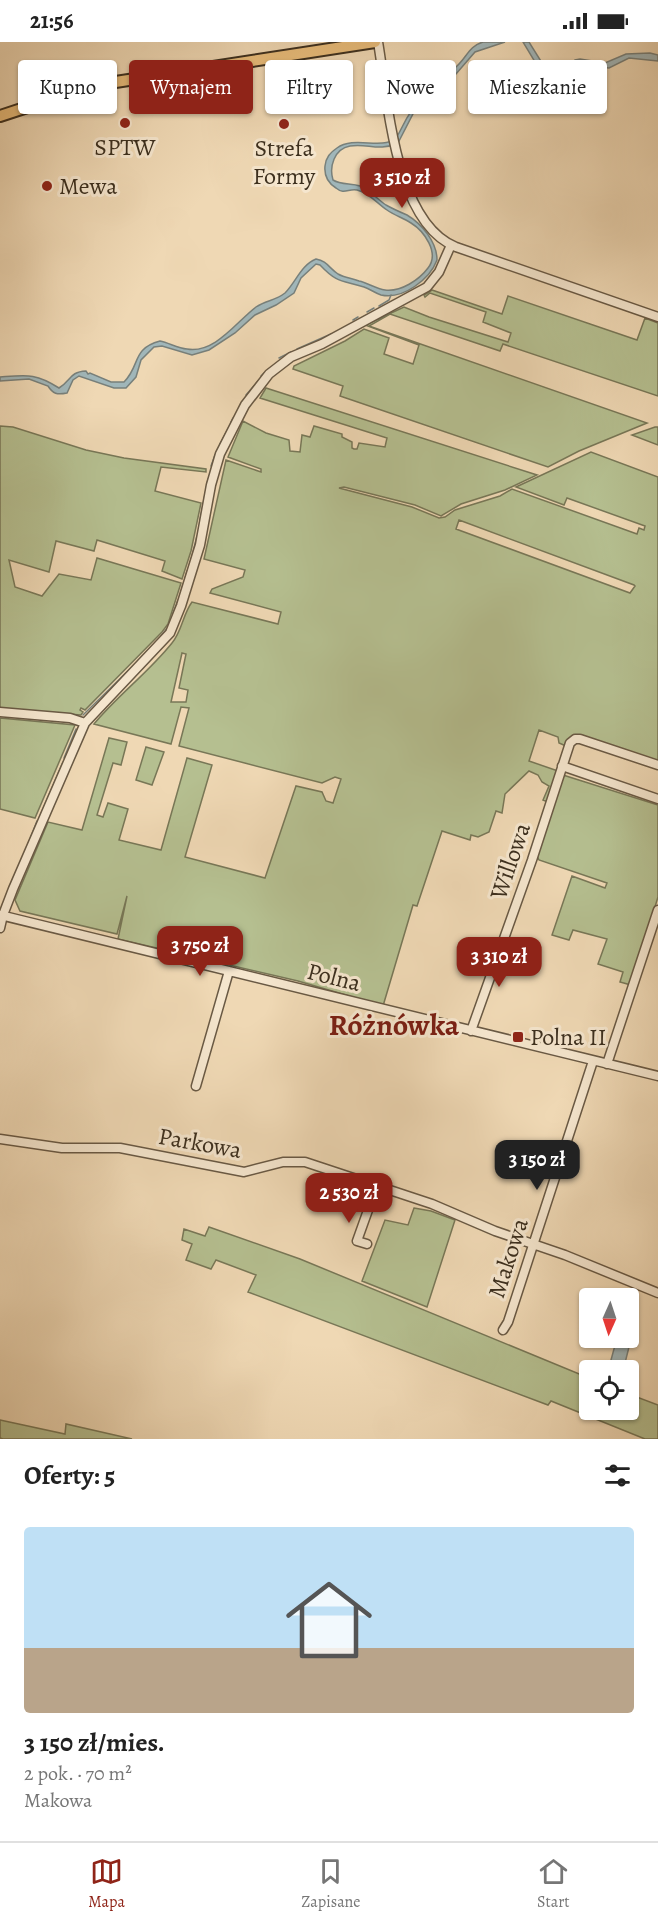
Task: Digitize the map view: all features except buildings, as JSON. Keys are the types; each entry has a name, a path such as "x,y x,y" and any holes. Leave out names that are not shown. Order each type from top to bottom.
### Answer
{"main road":[{"path":"0,116 103,84 377,42"}],"street":[{"path":"377,42 402,174 412,201 428,224 451,245 658,317"},
{"path":"0,928 1,915 85,723 170,633 200,545 211,485 220,454 245,405 269,374 285,360 322,344 428,286 439,272 451,245"},
{"path":"0,712 70,718 85,723"},
{"name":"Willowa","path":"471,1031 532,860 568,746 575,739 584,740 658,765"},
{"path":"562,766 658,799"},
{"path":"607,1064 658,910"},
{"name":"Polna","path":"1,915 658,1076"},
{"path":"196,1086 229,971"},
{"name":"Makowa","path":"503,1330 508,1322 594,1061"},
{"name":"Parkowa","path":"0,1139 62,1148 120,1148 244,1172 283,1162 300,1162 432,1204 495,1232 572,1257 658,1293"},
{"path":"367,1244 357,1241 376,1185"}],"green space":[{"path":"432,290 502,314 508,296 637,340 645,318 658,323 658,396 503,344 500,351 390,314 369,326 647,423 579,451 548,467 340,396 343,386 293,369 294,366 364,329 389,338 384,354 413,364 419,345 365,325 404,307 508,342 511,333 483,322 486,312 430,293 425,297 424,295"},
{"path":"266,388 537,475 505,490 461,504 441,516 415,505 344,487 339,488 412,507 439,518 455,510 500,496 512,489 637,534 639,528 644,530 645,526 567,498 564,505 516,487 591,452 658,477 658,763 583,736 572,736 566,746 559,743 558,737 539,730 529,761 558,771 548,802 543,800 549,786 542,782 538,775 529,771 505,794 502,813 496,811 489,832 478,837 471,835 470,840 442,831 417,906 413,905 383,1006 298,981 118,939 127,896 117,934 20,911 15,900 48,822 82,830 109,738 127,742 121,765 113,763 97,815 103,817 108,803 128,809 119,840 161,850 187,758 212,765 185,857 265,878 296,786 322,792 326,801 333,803 341,779 335,777 322,783 179,746 189,708 181,707 171,744 94,724 172,643 192,602 278,624 281,612 210,593 212,589 243,577 245,570 204,559 226,460 261,472 261,469 228,457 243,421 266,433 289,440 290,451 300,452 302,435 310,437 314,426 342,434 342,437 352,442 354,449 357,449 359,443 385,447 387,438 260,398","holes":["459,520 634,585 635,586 630,593 456,529","182,653 186,654 179,688 188,690 186,702 171,702"]},
{"path":"0,426 13,427 86,450 124,458 206,469 206,472 161,467 155,491 201,503 191,551 182,579 162,571 165,561 97,540 94,551 56,541 49,572 9,560 15,587 42,596 59,574 91,580 97,558 181,583 168,624 162,632 85,710 81,708 83,712 81,715 0,709"},
{"path":"655,427 658,427 658,445 632,435"},
{"path":"0,718 75,725 35,818 0,809"},
{"path":"146,747 164,752 152,785 136,780"},
{"path":"563,775 658,805 658,897 631,985 620,982 623,972 598,964 607,939 573,930 569,940 552,935 572,876 605,888 607,883 539,860 537,856"},
{"path":"414,1208 431,1211 455,1220 427,1307 362,1281 385,1220 408,1225"},
{"path":"209,1227 300,1259 579,1374 579,1412 551,1401 548,1405 248,1292 256,1275 216,1260 211,1269 186,1260 192,1244 182,1240 184,1229 205,1236"},
{"path":"639,1398 658,1405 658,1439 645,1439 598,1420 639,1420"},
{"path":"0,1420 65,1434 66,1424 132,1439 3,1439 0,1438"}],"water":[{"path":"483,42 505,42 475,52 456,74 456,67 474,46"},
{"path":"523,42 529,42 540,60 534,60"},
{"path":"626,54 658,55 658,61 629,58 607,68 607,62"},
{"path":"409,114 413,114 398,143 385,147 356,145 345,148 334,159 332,170 333,180 364,188 386,205 413,219 428,234 437,260 428,274 415,287 398,294 381,295 336,278 316,264 301,278 294,293 255,315 235,333 209,350 192,355 162,346 154,347 141,360 136,377 126,388 114,388 79,376 73,380 67,393 58,394 48,386 29,379 0,381 0,377 31,376 59,388 73,375 86,371 88,374 111,382 124,382 140,353 151,344 160,341 187,349 207,347 225,335 256,307 285,293 302,269 316,259 341,275 382,289 397,289 415,281 428,268 432,256 429,243 421,231 361,191 339,190 329,181 325,170 327,158 337,148 353,143 388,142 399,133"},
{"path":"614,1348 629,1348 626,1360 611,1360"}],"waterway":[{"path":"379,306 389,300 391,295"},
{"path":"367,312 374,308"},
{"path":"353,320 358,317"},
{"path":"297,349 331,334"},
{"path":"279,358 291,352"},
{"path":"261,376 264,373"},
{"path":"246,395 258,381"},
{"path":"231,422 233,418"},
{"path":"220,444 229,427"},
{"path":"211,466 215,455"},
{"path":"200,520 208,479"},
{"path":"190,564 197,536"},
{"path":"185,579 187,571"},
{"path":"181,592 183,584"},
{"path":"173,613 178,600"},
{"path":"161,636 169,626"},
{"path":"83,715 132,667"},
{"path":"13,717 47,720"},
{"path":"64,758 76,729"},
{"path":"40,816 63,762"},
{"path":"27,847 37,821"}],"place":[{"name":"SPTW","path":"125,123"},
{"name":"Strefa Formy","path":"284,124"},
{"name":"Mewa","path":"47,186"},
{"name":"Polna II","path":"518,1037"}],"district":[{"name":"Różnówka","path":"394,1025"}]}
